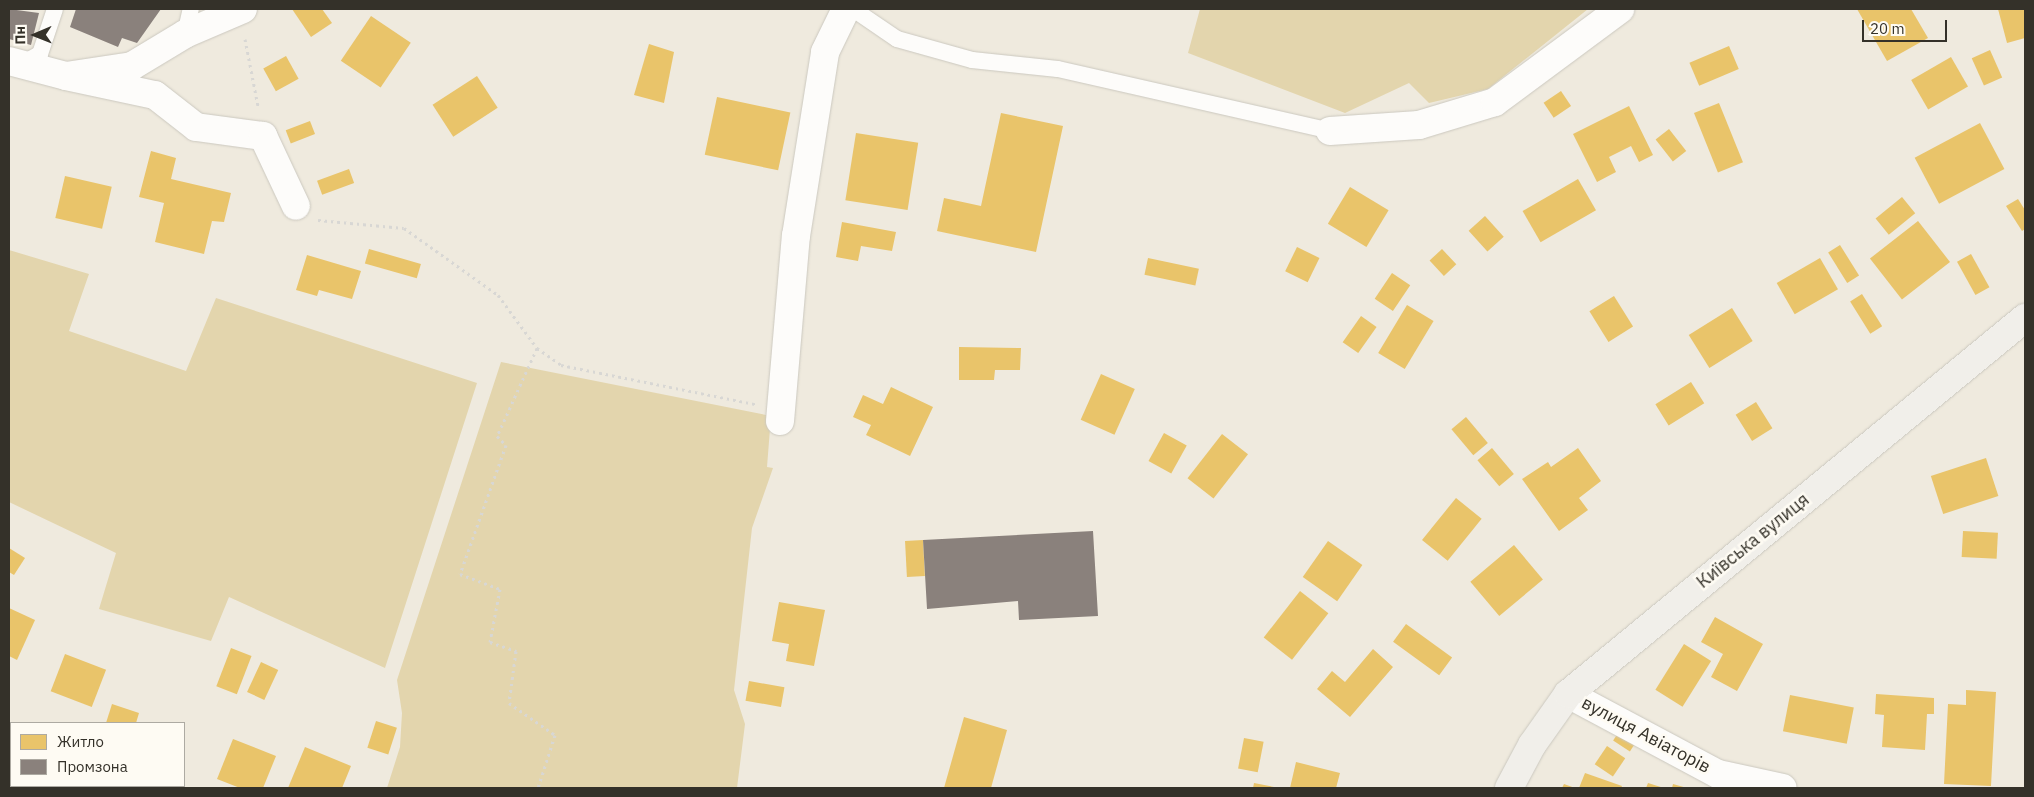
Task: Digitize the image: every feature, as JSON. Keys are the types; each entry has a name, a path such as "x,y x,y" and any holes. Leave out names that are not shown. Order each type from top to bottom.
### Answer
{"street":[{"path":"781,415 796,236 825,52 846,9"},
{"path":"1330,131 1419,125 1495,102 1620,9"},
{"path":"66,76 132,66 188,22 241,10"},
{"path":"14,63 155,95 196,127 263,136 296,206"},
{"name":"Київська вулиця","path":"1509,788 1532,745 1568,694 2025,318"},
{"name":"вулиця Авіаторів","path":"1568,694 1718,774 1783,788"}],"lane":[{"path":"14,63 40,54 55,9"},
{"path":"853,9 897,39 972,60 1058,69 1330,131"}],"path":[{"path":"241,10 263,136"},
{"path":"296,206 322,223 404,228 498,295 538,348 562,365 781,415"},
{"path":"538,348 497,436 506,445 460,574 500,589 490,642 516,652 509,703 555,735 538,788"}],"shaded area":[{"path":"1200,9 1588,9 1488,89 1429,103 1409,83 1345,113 1188,53"},
{"path":"9,250 89,274 69,331 186,371 216,298 477,383 385,668 229,597 211,641 99,609 116,553 9,502"},
{"path":"501,362 771,416 767,467 773,468 752,528 734,690 745,724 737,788 387,788 400,747 402,713 397,680"}],"building: Житло":[{"path":"292,9 322,9 332,23 311,37"},
{"path":"1857,9 1911,9 1928,38 1887,61"},
{"path":"1998,9 2025,9 2025,38 2007,43"},
{"path":"371,16 411,43 381,88 341,61"},
{"path":"649,44 674,52 664,103 634,95"},
{"path":"1729,46 1739,69 1699,86 1689,63"},
{"path":"1990,50 2002,77 1984,86 1972,58"},
{"path":"286,56 299,79 276,91 263,69"},
{"path":"1951,57 1968,86 1928,109 1911,80"},
{"path":"477,76 498,108 453,137 433,105"},
{"path":"1561,91 1571,106 1554,118 1544,103"},
{"path":"717,97 790,113 778,170 705,155"},
{"path":"1719,103 1743,162 1718,172 1694,113"},
{"path":"1629,106 1653,155 1639,162 1631,146 1609,157 1616,172 1597,182 1573,134"},
{"path":"1001,113 1063,126 1036,252 937,231 944,198 981,206"},
{"path":"310,121 315,134 291,143 286,130"},
{"path":"1980,123 2004,169 1939,204 1915,158"},
{"path":"1669,129 1686,151 1673,162 1656,139"},
{"path":"856,133 918,143 908,210 845,200"},
{"path":"151,151 176,158 171,179 231,193 224,222 212,221 204,254 155,242 164,203 139,197"},
{"path":"349,169 354,183 322,195 317,181"},
{"path":"65,176 112,187 102,229 55,218"},
{"path":"1578,179 1596,210 1541,242 1523,211"},
{"path":"1350,187 1389,210 1366,247 1328,224"},
{"path":"1902,197 1915,213 1889,235 1876,218"},
{"path":"2018,199 2025,210 2025,229 2022,231 2006,206"},
{"path":"1485,216 1504,237 1487,252 1469,231"},
{"path":"1918,221 1950,262 1902,300 1870,259"},
{"path":"842,222 896,232 892,251 861,246 858,261 836,257"},
{"path":"1840,245 1859,276 1847,283 1828,252"},
{"path":"1297,247 1319,258 1308,282 1285,271"},
{"path":"369,249 421,264 417,278 365,263"},
{"path":"1442,249 1456,264 1444,276 1430,261"},
{"path":"1971,254 1989,287 1975,295 1957,262"},
{"path":"307,255 361,271 352,299 319,290 317,296 296,290"},
{"path":"1148,258 1199,269 1195,285 1144,275"},
{"path":"1820,258 1838,289 1795,314 1777,283"},
{"path":"1392,273 1410,285 1393,311 1375,299"},
{"path":"1862,294 1882,326 1870,334 1850,301"},
{"path":"1614,296 1633,327 1608,342 1589,311"},
{"path":"1407,305 1434,321 1405,369 1378,353"},
{"path":"1732,308 1753,341 1709,368 1689,335"},
{"path":"1361,316 1377,327 1358,353 1343,342"},
{"path":"959,347 1021,348 1020,370 995,370 994,380 959,380"},
{"path":"1101,374 1135,389 1114,435 1081,420"},
{"path":"1691,382 1704,403 1669,425 1655,404"},
{"path":"891,387 933,407 910,456 866,435 871,425 853,417 863,395 883,404"},
{"path":"1756,402 1772,428 1752,441 1736,415"},
{"path":"1466,417 1488,443 1473,455 1451,429"},
{"path":"1164,433 1187,446 1171,474 1148,461"},
{"path":"1222,434 1248,454 1214,498 1188,478"},
{"path":"1492,448 1514,474 1499,486 1477,460"},
{"path":"1578,448 1601,481 1579,498 1588,510 1559,531 1522,479 1548,462 1551,467"},
{"path":"1986,458 1998,496 1943,514 1931,476"},
{"path":"1456,498 1482,519 1448,561 1422,540"},
{"path":"1963,531 1998,533 1997,559 1962,557"},
{"path":"923,540 925,576 907,577 905,541"},
{"path":"1328,541 1362,565 1337,601 1303,577"},
{"path":"1514,545 1543,579 1499,616 1470,582"},
{"path":"9,548 25,558 14,575 9,572"},
{"path":"1300,591 1328,613 1292,660 1264,637"},
{"path":"779,602 825,610 814,666 786,661 789,644 772,641"},
{"path":"9,608 35,620 17,660 9,656"},
{"path":"1715,617 1763,644 1737,691 1711,677 1723,654 1701,642"},
{"path":"1406,624 1452,658 1439,675 1393,642"},
{"path":"1684,644 1711,661 1683,707 1655,690"},
{"path":"231,648 252,656 237,694 216,686"},
{"path":"1373,649 1393,667 1350,717 1317,689 1332,671 1345,682"},
{"path":"65,654 106,670 92,707 51,691"},
{"path":"261,662 278,670 264,700 247,692"},
{"path":"749,681 784,687 781,707 746,701"},
{"path":"1966,690 1996,692 1991,786 1944,784 1948,704 1966,705"},
{"path":"1876,694 1934,698 1934,714 1927,714 1925,750 1882,747 1884,715 1875,714"},
{"path":"1790,695 1854,707 1847,744 1783,731"},
{"path":"112,704 139,713 136,722 106,722"},
{"path":"964,717 1007,730 991,788 944,788"},
{"path":"376,721 397,728 388,754 367,748"},
{"path":"1618,733 1635,744 1630,751 1613,741"},
{"path":"1244,738 1264,742 1258,772 1238,768"},
{"path":"233,739 276,756 263,788 240,788 217,779"},
{"path":"1607,746 1625,758 1613,777 1595,764"},
{"path":"305,747 351,766 342,788 288,788"},
{"path":"1296,762 1340,773 1336,788 1290,788"},
{"path":"1585,773 1622,786 1621,788 1579,788"},
{"path":"1254,783 1274,787 1274,788 1253,788"},
{"path":"1648,783 1664,788 1646,788"},
{"path":"1564,784 1575,788 1562,788"},
{"path":"1673,784 1687,788 1672,788"}],"building: Промзона":[{"path":"9,9 39,13 31,45 9,39"},
{"path":"76,9 161,9 137,43 122,38 118,47 70,27"},
{"path":"1093,531 1098,616 1019,620 1018,601 927,609 923,540"}]}
